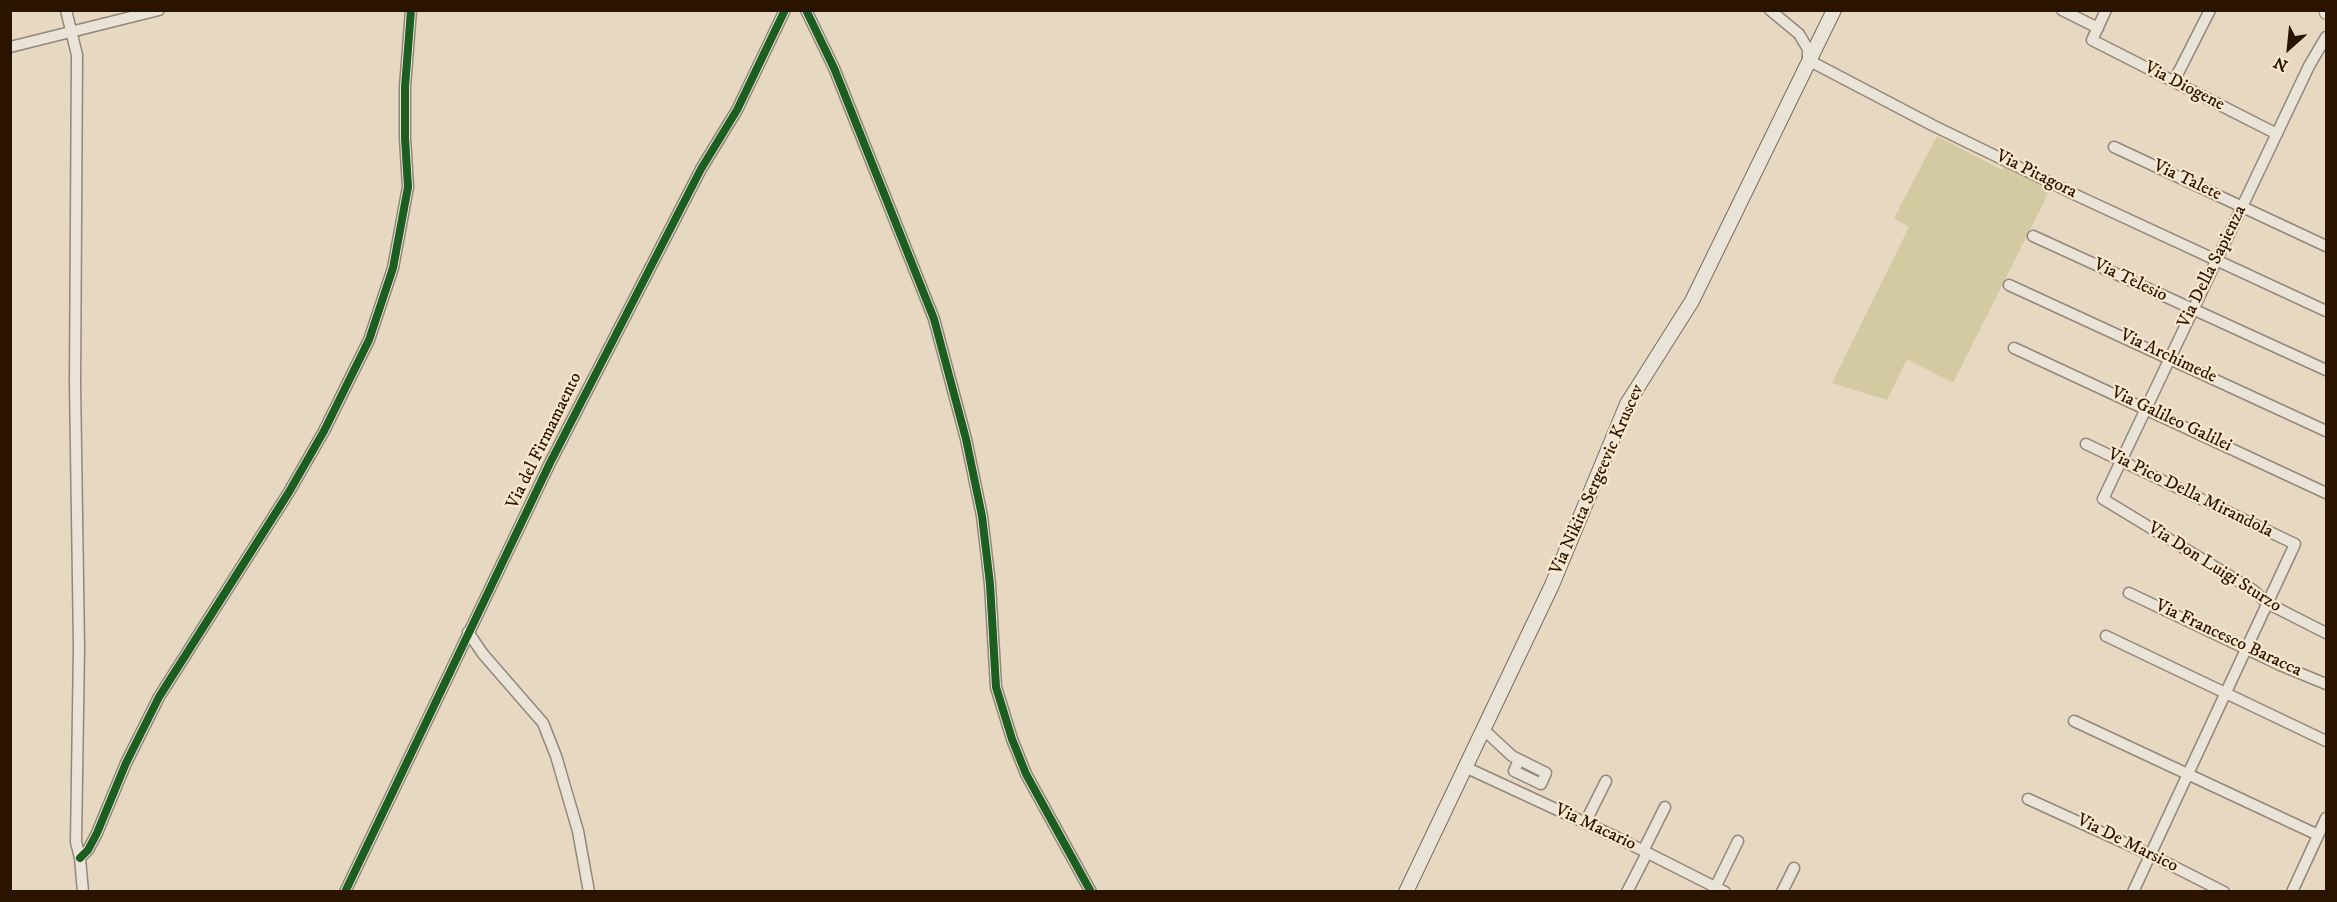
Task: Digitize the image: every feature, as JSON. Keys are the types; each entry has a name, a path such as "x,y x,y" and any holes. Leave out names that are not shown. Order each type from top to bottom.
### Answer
{"main road":[{"name":"Via Nikita Sergeevic Kruscev","path":"1406,891 1552,585 1627,404 1697,293 1834,10"}],"street":[{"path":"66,10 77,55 75,383 79,647 76,842 81,858 83,891"},
{"path":"10,47 159,10"},
{"path":"81,858 97,832 126,763 159,697 290,492 369,340 393,268 408,187 405,87 411,10"},
{"name":"Via del Firmamaento","path":"345,891 570,423 701,168 737,110 785,10"},
{"path":"806,10 834,68 934,319 966,439 982,516 990,584 996,687 1012,739 1026,774 1091,891"},
{"path":"1770,10 1799,34 1808,49 1808,60"},
{"path":"2062,10 2098,28 2106,10"},
{"path":"2174,81 2210,10"},
{"name":"Via Diogene","path":"2098,28 2092,39 2277,134"},
{"name":"Via Della Sapienza","path":"2103,499 2309,66 2326,37"},
{"name":"Via Pitagora","path":"1808,60 1932,125 2216,262 2326,311"},
{"name":"Via Talete","path":"2114,147 2326,246"},
{"name":"Via Telesio","path":"2033,236 2326,370"},
{"name":"Via Archimede","path":"2009,285 2326,431"},
{"name":"Via Galileo Galilei","path":"2014,348 2326,493"},
{"name":"Via Pico Della Mirandola","path":"2086,444 2295,544 2267,603"},
{"name":"Via Don Luigi Sturzo","path":"2103,499 2253,590 2267,603 2326,633"},
{"name":"Via Francesco Baracca","path":"2129,593 2280,665 2326,684"},
{"path":"2133,891 2267,603"},
{"path":"468,632 483,654 543,723 556,756 578,831 589,891"},
{"path":"2106,636 2326,741"},
{"path":"2074,721 2318,835"},
{"path":"1483,729 1505,751 1519,760 1514,771 1536,782 1529,798"},
{"name":"Via Macario","path":"1465,767 1645,852 1718,890"},
{"path":"1585,823 1606,781"},
{"name":"Via De Marsico","path":"2028,799 2224,891"},
{"path":"1628,891 1665,807"},
{"path":"2292,891 2326,818"},
{"path":"1718,890 1738,841"},
{"path":"1782,891 1794,868"}],"shaded area":[{"path":"1937,136 2002,170 2004,167 2050,190 1953,383 1907,359 1887,400 1832,383 1909,227 1894,218"}],"cycle path":[{"path":"80,858 88,850 97,833 126,763 159,697 289,492 324,431 369,340 393,268 408,187 405,87 411,10"},
{"path":"345,892 550,463 701,169 737,110 785,10"},
{"path":"806,10 834,68 934,319 966,439 982,516 990,584 996,687 1012,739 1026,774 1091,892"}]}
